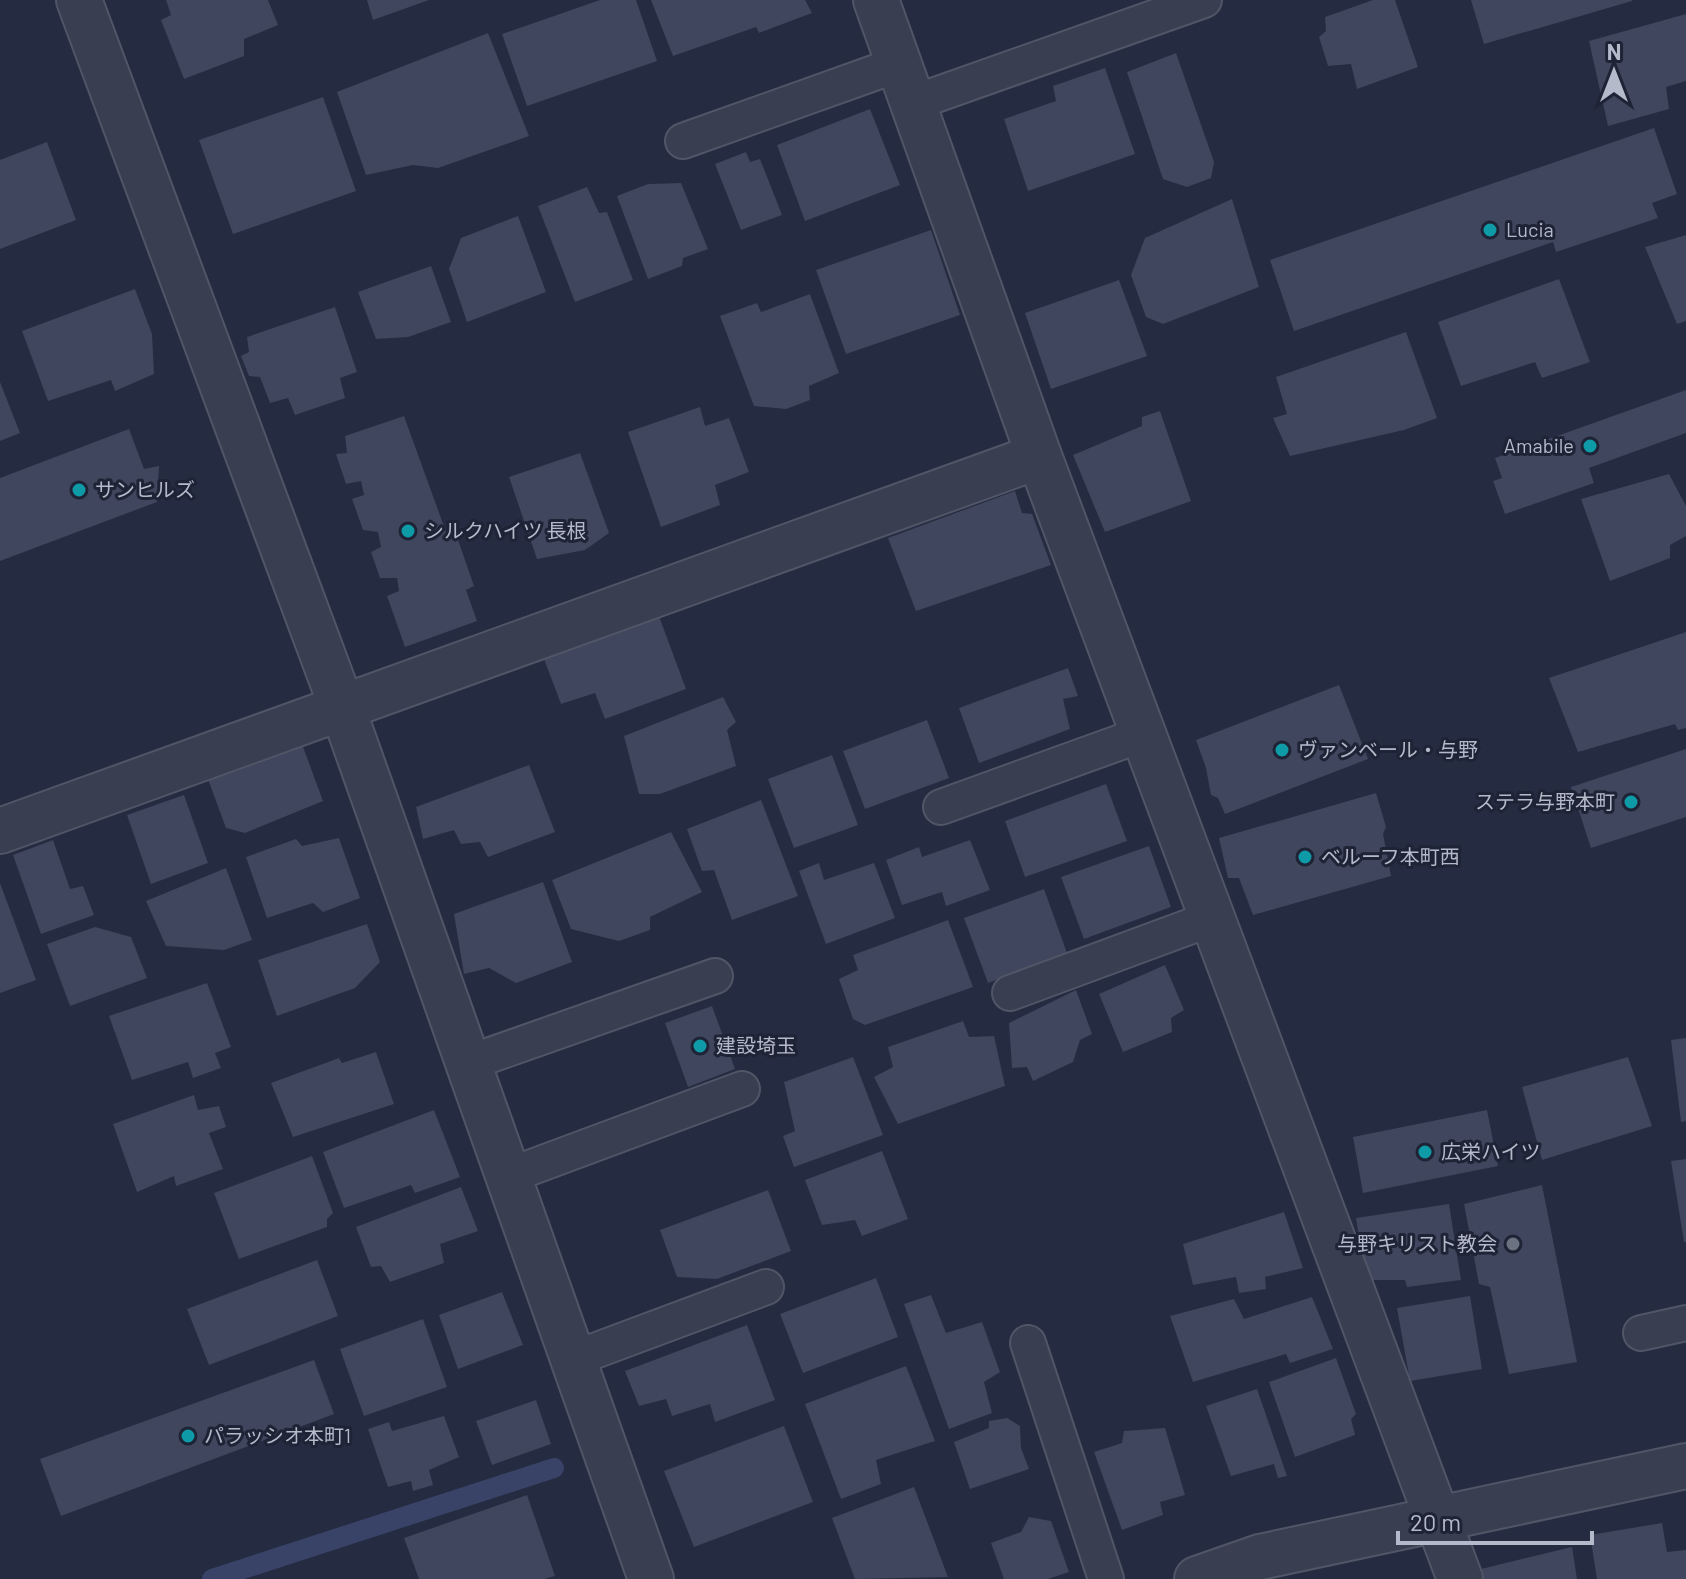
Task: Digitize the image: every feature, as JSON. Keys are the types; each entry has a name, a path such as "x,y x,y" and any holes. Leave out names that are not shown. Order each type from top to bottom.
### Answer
{"street":[{"path":"79,0 342,707 651,1579"},
{"path":"876,0 1039,456 1460,1579"},
{"path":"0,831 1039,456"},
{"path":"1197,1579 1260,1557 1686,1466"}],"lane":[{"path":"683,141 906,84 1204,0"},
{"path":"941,807 1143,734"},
{"path":"1010,993 1213,918"},
{"path":"468,1063 715,976"},
{"path":"508,1176 742,1089"},
{"path":"573,1359 766,1287"},
{"path":"1641,1333 1686,1323"},
{"path":"1028,1343 1106,1579"}],"building":[{"path":"166,0 268,0 278,25 244,39 244,56 184,79 161,20 171,15"},
{"path":"367,0 429,0 373,20"},
{"path":"600,0 636,0 657,61 527,106 502,34"},
{"path":"651,0 805,0 812,13 759,33 756,27 673,56"},
{"path":"1373,0 1395,0 1418,67 1357,89 1351,64 1328,66 1319,37 1326,31 1325,17"},
{"path":"1471,0 1632,0 1632,1 1484,44"},
{"path":"1686,14 1686,81 1666,87 1669,109 1608,126 1589,41"},
{"path":"488,33 529,136 438,168 413,165 366,175 337,92"},
{"path":"1176,53 1214,162 1211,178 1187,187 1163,179 1127,72"},
{"path":"1105,68 1135,154 1028,191 1004,119 1056,101 1053,86"},
{"path":"323,97 356,191 233,234 199,140"},
{"path":"870,109 900,185 805,221 777,145"},
{"name":"Lucia","path":"1654,128 1677,194 1652,203 1658,218 1556,252 1553,242 1294,331 1270,260"},
{"path":"47,142 76,220 0,249 0,160"},
{"path":"746,152 750,162 760,159 782,215 741,230 715,164"},
{"path":"681,183 708,249 683,258 682,266 648,279 617,196 648,184"},
{"path":"587,187 599,213 607,212 633,280 575,302 538,206"},
{"path":"1232,199 1259,287 1163,324 1146,317 1131,275 1145,238"},
{"path":"518,216 546,292 467,322 449,269 461,238"},
{"path":"931,230 960,315 846,354 816,270"},
{"path":"1686,235 1686,321 1677,324 1645,247"},
{"path":"431,266 451,322 408,337 376,339 358,292"},
{"path":"1559,279 1590,362 1542,378 1535,362 1461,386 1438,322"},
{"path":"1119,280 1147,356 1051,389 1025,313"},
{"path":"135,289 152,334 154,374 115,391 111,380 48,401 22,331"},
{"path":"810,294 839,373 809,386 810,400 786,409 754,406 720,316 757,303 761,312"},
{"path":"335,307 357,372 340,378 345,398 295,415 288,398 270,403 260,377 249,376 241,356 249,352 247,337"},
{"path":"1406,332 1437,418 1404,430 1290,456 1273,418 1287,414 1276,377"},
{"path":"0,382 20,433 0,441"},
{"name":"Amabile","path":"1686,390 1686,433 1589,468 1594,483 1505,514 1493,481 1502,478 1495,458"},
{"path":"700,407 705,426 729,418 749,472 715,485 720,505 661,527 628,432"},
{"path":"1160,411 1191,501 1105,532 1073,455 1142,426 1142,417"},
{"name":"シルクハイツ 長根","path":"404,416 446,532 456,534 474,586 466,590 477,621 405,647 387,596 399,591 397,578 380,578 371,552 381,547 378,532 363,530 352,499 364,495 361,481 346,484 336,454 347,453 345,436"},
{"name":"サンヒルズ","path":"129,429 144,469 159,466 157,502 0,561 0,478"},
{"path":"580,453 609,533 585,550 537,559 509,477"},
{"path":"1669,474 1686,506 1686,536 1670,545 1670,558 1610,581 1581,499"},
{"path":"1015,491 1022,513 1032,514 1051,565 916,611 888,538"},
{"path":"657,611 686,689 605,719 595,693 561,704 544,659"},
{"path":"1686,632 1686,728 1678,730 1675,724 1578,752 1549,678"},
{"path":"1068,668 1078,696 1063,699 1070,729 979,763 959,708"},
{"name":"ヴァンベール・与野","path":"1339,685 1368,759 1225,814 1218,798 1211,795 1196,740"},
{"path":"723,697 736,722 727,730 736,766 660,794 639,794 624,736"},
{"path":"927,720 949,778 865,809 843,751"},
{"path":"302,744 323,801 245,833 226,828 205,771"},
{"name":"ステラ与野本町","path":"1686,749 1686,817 1591,848 1571,787"},
{"path":"832,755 858,825 794,848 768,779"},
{"path":"529,765 555,832 488,857 480,842 461,844 454,830 423,839 416,807"},
{"path":"1106,784 1127,841 1025,877 1005,821"},
{"name":"ベルーフ本町西","path":"1376,793 1386,827 1383,834 1391,876 1253,915 1239,878 1228,878 1219,838"},
{"path":"184,795 208,863 151,884 127,815"},
{"path":"761,800 798,896 732,920 714,870 702,871 687,829"},
{"path":"671,832 702,892 650,917 650,930 619,941 571,929 552,880"},
{"path":"339,838 360,898 323,912 313,903 267,918 246,857 296,839 302,846"},
{"path":"53,840 70,889 83,886 94,915 41,934 13,855"},
{"path":"970,840 990,890 946,906 942,892 902,905 886,860 919,847 922,857"},
{"path":"1149,846 1171,907 1084,939 1061,877"},
{"path":"819,863 824,880 874,863 895,918 826,944 799,871"},
{"path":"226,868 252,940 224,950 166,946 146,901"},
{"path":"543,882 572,962 516,983 489,968 464,974 454,914"},
{"path":"0,883 36,980 0,993"},
{"path":"1044,889 1067,953 988,983 964,918"},
{"path":"948,920 973,987 865,1025 853,1019 839,979 858,970 853,955"},
{"path":"367,924 380,962 355,988 277,1016 258,960"},
{"path":"95,927 131,937 147,978 70,1006 47,944"},
{"path":"1165,965 1184,1010 1171,1018 1172,1032 1123,1052 1099,994"},
{"path":"207,983 231,1047 215,1053 221,1068 193,1078 188,1062 132,1080 109,1016"},
{"path":"1076,990 1092,1034 1080,1040 1073,1062 1033,1081 1027,1067 1012,1068 1009,1023"},
{"name":"建設埼玉","path":"712,1006 735,1069 688,1087 665,1023"},
{"path":"963,1021 969,1037 994,1036 1005,1086 898,1124 874,1077 893,1067 888,1047"},
{"path":"1686,1038 1686,1121 1681,1122 1671,1040"},
{"path":"376,1052 394,1104 293,1137 271,1083 339,1058 342,1063"},
{"path":"853,1057 883,1135 794,1167 783,1136 795,1131 784,1082"},
{"path":"1628,1057 1652,1126 1542,1160 1522,1087"},
{"path":"194,1095 198,1110 219,1106 226,1127 209,1133 223,1169 176,1186 174,1176 137,1192 113,1124"},
{"path":"434,1110 460,1177 415,1193 411,1185 344,1208 323,1152"},
{"name":"広栄ハイツ","path":"1487,1110 1498,1166 1363,1193 1353,1137"},
{"path":"882,1151 908,1219 862,1236 855,1220 822,1225 805,1180"},
{"path":"312,1156 333,1213 327,1219 327,1227 239,1259 214,1193"},
{"path":"1686,1159 1686,1242 1684,1242 1671,1161"},
{"name":"与野キリスト教会","path":"1542,1185 1577,1362 1509,1374 1490,1287 1479,1284 1464,1204"},
{"path":"461,1187 478,1231 440,1244 444,1263 390,1282 381,1266 371,1267 356,1227"},
{"path":"768,1190 791,1251 717,1279 677,1277 660,1230"},
{"path":"1449,1204 1461,1280 1407,1287 1405,1280 1366,1280 1356,1218"},
{"path":"1284,1212 1303,1268 1265,1277 1266,1289 1239,1293 1236,1277 1193,1285 1183,1244"},
{"path":"317,1260 338,1316 209,1365 187,1309"},
{"path":"876,1278 898,1337 803,1373 780,1314"},
{"path":"502,1292 523,1345 458,1369 439,1315"},
{"path":"931,1295 946,1333 982,1322 1000,1372 984,1382 992,1413 949,1429 904,1304"},
{"path":"1470,1296 1482,1369 1410,1381 1397,1308"},
{"path":"1312,1297 1333,1349 1290,1363 1286,1354 1193,1382 1170,1316 1234,1299 1244,1319"},
{"path":"423,1319 447,1387 364,1416 340,1349"},
{"path":"747,1325 775,1400 715,1422 710,1404 672,1416 666,1399 639,1406 625,1371"},
{"path":"1336,1358 1356,1414 1351,1419 1355,1435 1295,1457 1269,1382"},
{"name":"パラッシオ本町1","path":"314,1360 334,1414 61,1516 40,1459"},
{"path":"906,1366 935,1441 876,1460 881,1484 841,1499 805,1404"},
{"path":"1257,1389 1287,1476 1278,1478 1274,1464 1231,1476 1206,1406"},
{"path":"536,1400 551,1444 492,1465 476,1421"},
{"path":"444,1416 459,1457 429,1470 433,1485 413,1491 411,1481 388,1487 368,1429 389,1422 392,1431"},
{"path":"1007,1418 1020,1426 1021,1448 1029,1469 970,1489 954,1442 989,1428 989,1421"},
{"path":"784,1426 813,1502 694,1547 664,1471"},
{"path":"1165,1428 1185,1495 1160,1502 1163,1515 1122,1530 1094,1452 1122,1443 1124,1431"},
{"path":"914,1487 948,1577 855,1579 832,1518"},
{"path":"527,1495 555,1576 544,1579 419,1579 404,1538"},
{"path":"1029,1517 1051,1521 1069,1572 1048,1579 1004,1579 991,1543 1021,1532"},
{"path":"1662,1523 1667,1552 1686,1550 1686,1579 1597,1579 1590,1535"},
{"path":"1572,1547 1577,1579 1484,1579 1481,1569"}],"waterway":[{"path":"212,1579 554,1468"}],"place":[{"name":"Lucia","path":"1490,230"},
{"name":"Amabile","path":"1590,446"},
{"name":"サンヒルズ","path":"79,490"},
{"name":"シルクハイツ 長根","path":"408,531"},
{"name":"ヴァンベール・与野","path":"1282,750"},
{"name":"ステラ与野本町","path":"1631,802"},
{"name":"ベルーフ本町西","path":"1305,857"},
{"name":"建設埼玉","path":"700,1046"},
{"name":"広栄ハイツ","path":"1425,1152"},
{"name":"与野キリスト教会","path":"1513,1244"},
{"name":"パラッシオ本町1","path":"188,1436"}]}
